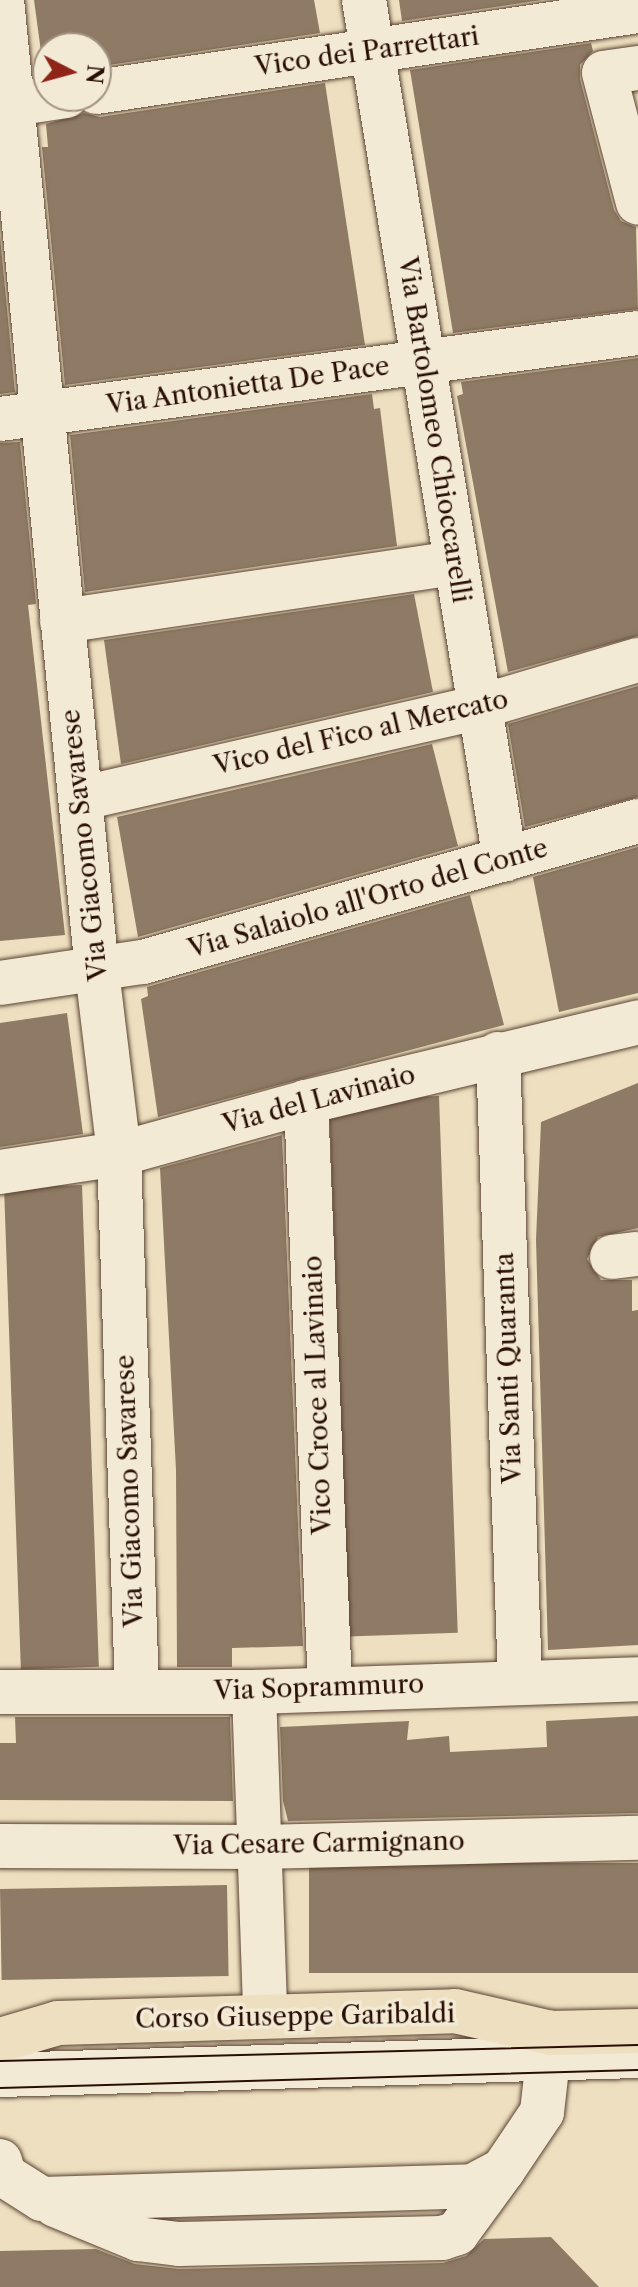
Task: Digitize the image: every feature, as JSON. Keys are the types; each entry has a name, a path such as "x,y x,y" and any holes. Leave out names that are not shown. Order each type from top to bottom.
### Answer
{"main road":[{"name":"Corso Giuseppe Garibaldi","path":"0,2040 58,2023 265,2014 455,2011 549,2046 638,2031"}],"street":[{"name":"Via Giacomo Savarese","path":"2,0 21,417 62,621 83,798 97,971 119,1154 137,1692"},
{"name":"Via Bartolomeo Chioccarelli","path":"364,0 505,860"},
{"name":"Vico dei Parrettari","path":"112,90 638,11"},
{"path":"638,68 604,73 638,203"},
{"path":"6,105 32,101"},
{"name":"Via Antonietta De Pace","path":"21,417 638,333"},
{"path":"62,621 455,563"},
{"name":"Vico del Fico al Mercato","path":"83,798 479,707 638,660"},
{"name":"Via Salaiolo all'Orto del Conte","path":"0,983 97,971 638,821"},
{"name":"Via del Lavinaio","path":"0,1172 119,1154 306,1102 638,1022"},
{"name":"Via Santi Quaranta","path":"498,1054 520,1682"},
{"name":"Vico Croce al Lavinaio","path":"306,1102 330,1688"},
{"name":"Via Soprammuro","path":"0,1692 254,1692 638,1679"},
{"path":"254,1692 265,2014"},
{"name":"Via Cesare Carmignano","path":"0,1846 260,1847 638,1838"},
{"path":"0,2161 4,2175 42,2199 473,2186 503,2170 542,2112 549,2046"},
{"path":"0,2075 549,2046 638,2056"}],"building":[{"path":"34,0 314,0 320,33 112,65 112,32 38,32"},
{"path":"399,0 542,0 402,21"},
{"path":"591,43 593,51 580,65 580,79 614,210 621,221 636,227 638,309 453,333 410,70"},
{"path":"325,83 365,345 65,385 42,147 48,147 46,124 84,113 100,117"},
{"path":"0,236 15,392 0,394"},
{"path":"638,358 638,636 508,672 457,396 463,394 461,382"},
{"path":"372,394 374,409 380,408 397,546 85,592 70,435"},
{"path":"20,442 36,604 28,605 65,935 0,941 0,443"},
{"path":"414,594 433,692 121,764 104,640"},
{"path":"638,686 638,797 525,827 508,724"},
{"path":"432,744 458,846 138,937 117,817"},
{"path":"638,847 638,993 559,1012 533,877"},
{"path":"470,895 504,1025 158,1117 141,999 148,996 147,987"},
{"path":"67,1013 83,1134 0,1147 0,1023"},
{"path":"638,1083 638,1228 598,1237 587,1259 601,1280 632,1280 632,1311 638,1310 638,1645 548,1650 536,1240 541,1122"},
{"path":"439,1096 458,1633 348,1637 329,1100"},
{"path":"282,1135 303,1646 232,1648 232,1667 177,1667 176,1470 160,1168"},
{"path":"82,1185 99,1667 21,1669 4,1188"},
{"path":"638,1716 638,1813 288,1821 283,1801 280,1727 409,1721 407,1740 449,1736 450,1752 547,1747 546,1721"},
{"path":"15,1717 230,1717 233,1801 0,1800 0,1743 16,1743"},
{"path":"309,1863 638,1863 638,1973 309,1973"},
{"path":"227,1885 229,1976 2,1980 0,1889"},
{"path":"551,2237 599,2287 0,2287 0,2251 96,2249 135,2264 179,2269 443,2263 466,2256 484,2239"}],"tram line":[{"path":"0,2061 638,2045"},
{"path":"0,2088 638,2070"}]}
